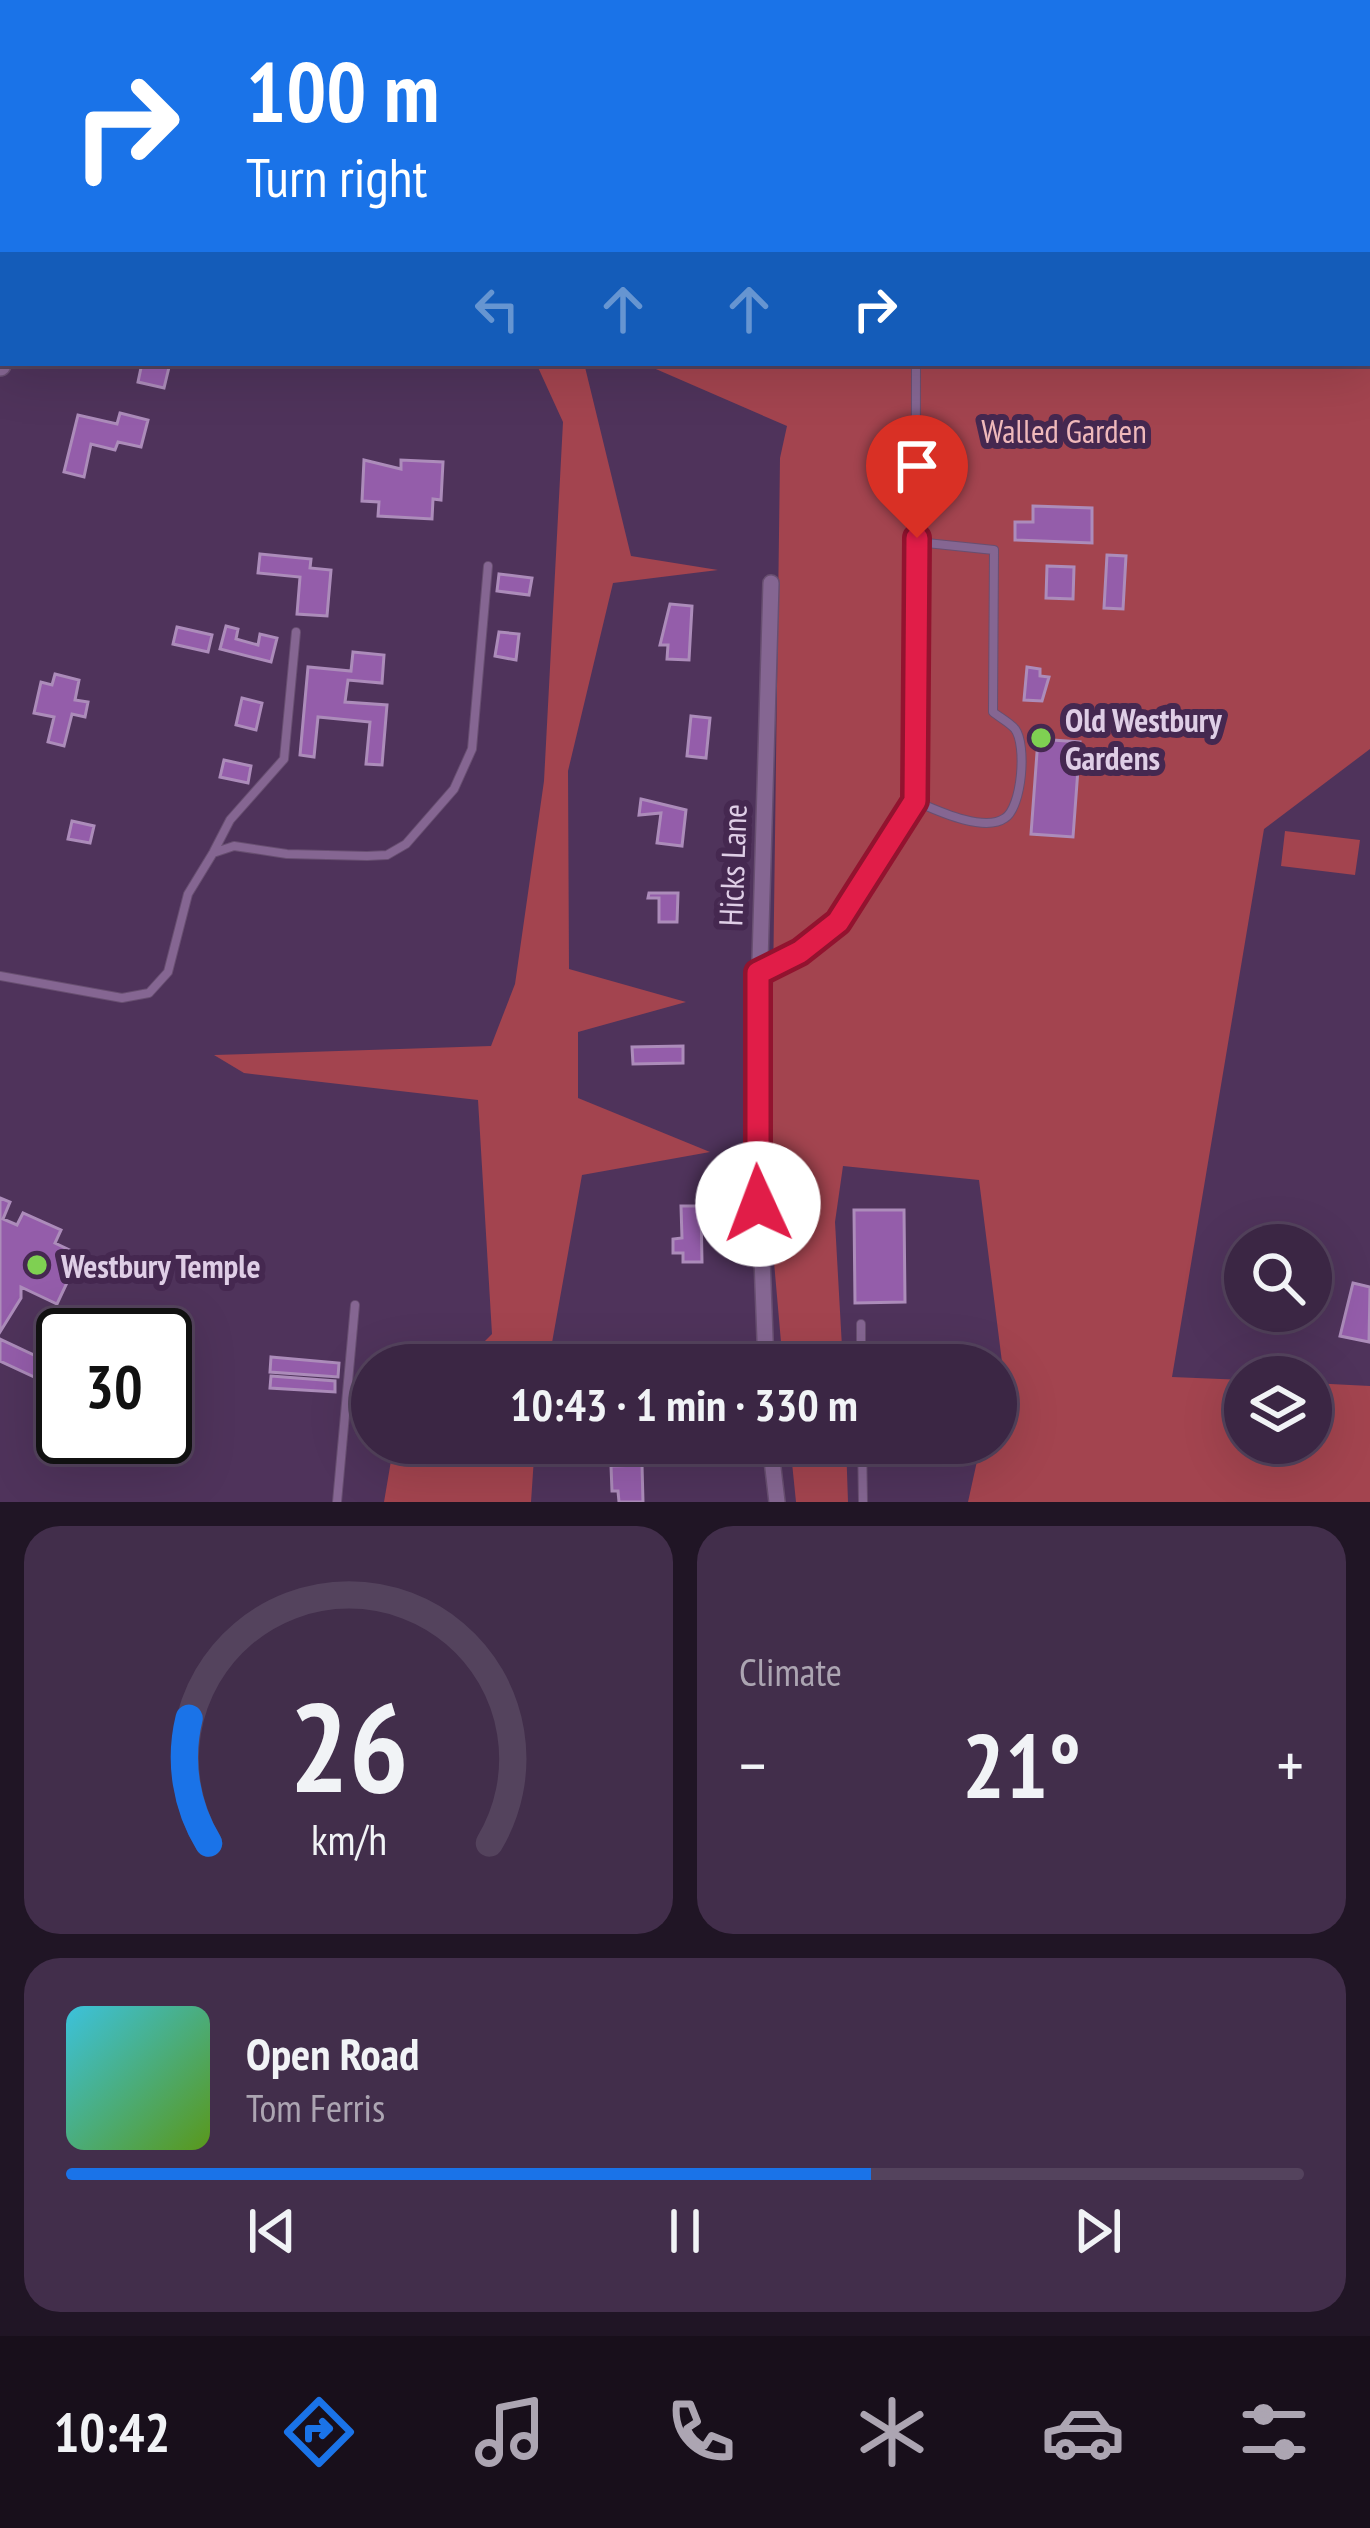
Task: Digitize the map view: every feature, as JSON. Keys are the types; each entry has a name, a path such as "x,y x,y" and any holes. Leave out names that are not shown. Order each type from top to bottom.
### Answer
{"street":[{"name":"Hicks Lane","path":"765,1344 756,1177 771,583"},
{"path":"772,1464 777,1502"}],"lane":[{"path":"758,973 800,952 838,922 915,801 916,366"},
{"path":"915,801 945,814 993,822 1006,818 1016,804 1021,744 1015,729 993,712 994,550 917,542"},
{"path":"213,853 234,846 287,854 367,856 386,855 406,844 454,789 472,749 488,566"},
{"path":"0,976 122,998 149,993 168,972 188,894 230,820 284,759 296,632"},
{"path":"337,1502 355,1305"},
{"path":"861,1324 861,1344"},
{"path":"862,1464 863,1502"}],"green space":[{"path":"537,366 585,366 631,556 718,570 613,583 568,771 569,969 686,1002 578,1032 578,1098 710,1152 582,1175 552,1344 482,1344 492,1334 478,1100 244,1073 214,1055 491,1046 515,984 544,781 563,422"},
{"name":"Old Westbury Gardens","path":"649,366 1370,366 1370,749 1264,829 1172,1377 1224,1379 1224,1464 1332,1464 1332,1384 1370,1386 1370,1502 968,1502 976,1464 1017,1464 1017,1344 1000,1344 979,1180 843,1166 835,1222 842,1344 781,1344 770,1216 780,458 787,426"},
{"path":"1285,831 1360,840 1355,875 1281,866"},
{"path":"390,1464 534,1464 531,1502 384,1502"},
{"path":"792,1464 847,1464 848,1502 796,1502"}],"building":[{"path":"141,366 169,366 164,388 138,382"},
{"path":"120,413 148,420 141,447 118,442 115,450 91,444 84,477 64,472 78,415 117,424"},
{"path":"364,460 401,469 401,460 443,462 441,500 433,499 432,519 378,516 379,502 362,501"},
{"path":"1033,506 1092,508 1092,543 1015,540 1015,522 1033,522"},
{"path":"260,554 311,559 310,568 331,570 327,616 297,614 300,577 258,573"},
{"path":"1107,555 1126,556 1123,609 1104,608"},
{"path":"1047,566 1074,567 1073,599 1046,598"},
{"path":"499,574 532,578 529,595 497,591"},
{"path":"670,604 692,606 689,660 667,659 668,645 660,645"},
{"path":"226,626 238,629 236,639 258,645 260,634 277,638 271,662 220,649"},
{"path":"177,627 212,635 208,652 173,644"},
{"path":"499,632 519,634 516,660 495,656"},
{"path":"353,652 384,655 382,683 348,680 345,702 387,705 382,765 366,764 370,722 318,717 314,757 300,755 308,667 351,671"},
{"path":"1027,667 1049,677 1042,701 1024,700"},
{"path":"55,674 79,680 75,700 88,702 85,717 72,714 64,746 48,742 54,717 34,713 41,682 52,685"},
{"path":"242,698 262,703 256,730 236,725"},
{"path":"691,716 710,718 706,758 687,756"},
{"path":"1038,739 1080,742 1073,837 1031,834"},
{"path":"224,760 251,766 248,783 220,777"},
{"path":"641,799 686,810 682,846 657,843 661,813 639,815"},
{"path":"72,821 94,826 90,843 68,839"},
{"path":"649,893 678,893 677,922 659,922 659,898 648,898"},
{"path":"683,1046 683,1063 633,1064 632,1047"},
{"name":"Westbury Temple","path":"0,1198 10,1202 3,1219 17,1225 23,1213 61,1230 55,1243 80,1255 57,1304 21,1287 21,1298 0,1332"},
{"path":"681,1206 701,1206 702,1262 683,1262 683,1253 673,1253 673,1239 682,1238"},
{"path":"854,1210 904,1210 905,1302 855,1303"},
{"path":"1353,1283 1370,1287 1369,1342 1340,1336"},
{"name":"Westbury Temple","path":"0,1339 36,1356 36,1378 0,1361"},
{"path":"271,1357 339,1363 338,1377 270,1372"},
{"path":"271,1376 335,1381 335,1392 270,1388"},
{"path":"642,1465 643,1502 619,1502 618,1491 612,1491 611,1466"}],"place":[{"name":"Old Westbury Gardens","path":"1041,738"},
{"name":"Westbury Temple","path":"37,1265"}],"route":[{"path":"758,1204 758,973 800,952 838,922 915,801 917,538"}],"park label":[{"name":"Walled Garden","path":"1064,430"}]}
